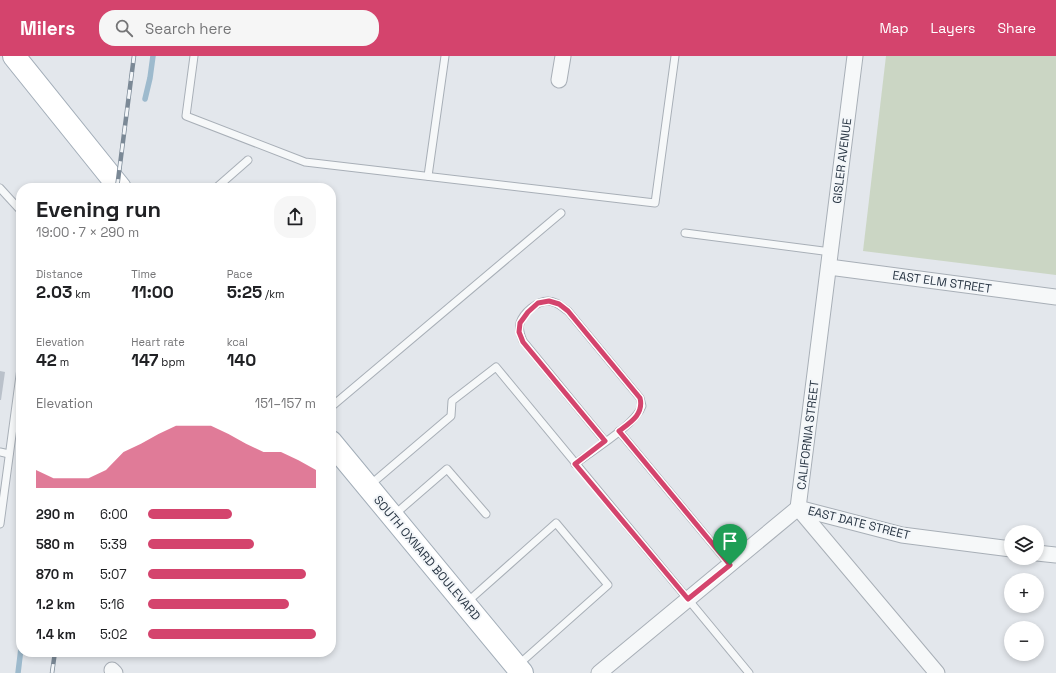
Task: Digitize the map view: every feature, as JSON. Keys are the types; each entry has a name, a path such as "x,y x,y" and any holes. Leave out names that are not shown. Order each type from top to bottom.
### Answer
{"main road":[{"path":"14,56 116,183"},
{"name":"SOUTH OXNARD BOULEVARD","path":"336,448 519,670"}],"street":[{"path":"559,80 563,56"},
{"name":"GISLER AVENUE","path":"830,260 855,56"},
{"name":"EAST ELM STREET","path":"830,260 1056,297"},
{"name":"CALIFORNIA STREET","path":"798,508 830,260"},
{"path":"798,508 937,673"},
{"name":"EAST DATE STREET","path":"599,673 798,508 902,535 1004,548"},
{"path":"1044,554 1056,555"}],"lane":[{"path":"194,56 186,116 305,162 655,203 675,56"},
{"path":"428,176 445,56"},
{"path":"222,183 248,160"},
{"path":"0,188 16,206"},
{"path":"336,403 561,213"},
{"path":"685,233 830,260"},
{"path":"575,464 634,419 640,412 642,406 640,398 568,311 559,304 549,301 538,303 528,312 520,323 519,332 523,342 605,441"},
{"path":"368,487 451,416 452,401 496,367 750,673"},
{"path":"0,524 16,404"},
{"path":"619,431 730,565"},
{"path":"0,452 9,454"},
{"path":"393,517 447,470 486,514"},
{"path":"465,604 556,523 608,585 519,670"}],"green space":[{"path":"886,56 1056,56 1056,275 863,251"}],"building":[{"path":"0,371 5,372 1,400 0,400"}],"waterway":[{"path":"145,99 153,56"},
{"path":"18,673 20,657"}],"railway":[{"path":"118,183 134,56"},
{"path":"52,673 54,657"}],"route":[{"path":"549,301 559,304 568,311 640,398 642,406 640,412 619,431 730,565 688,599 575,464 605,441 523,342 519,332 520,323 528,312 538,303 549,301"}]}
